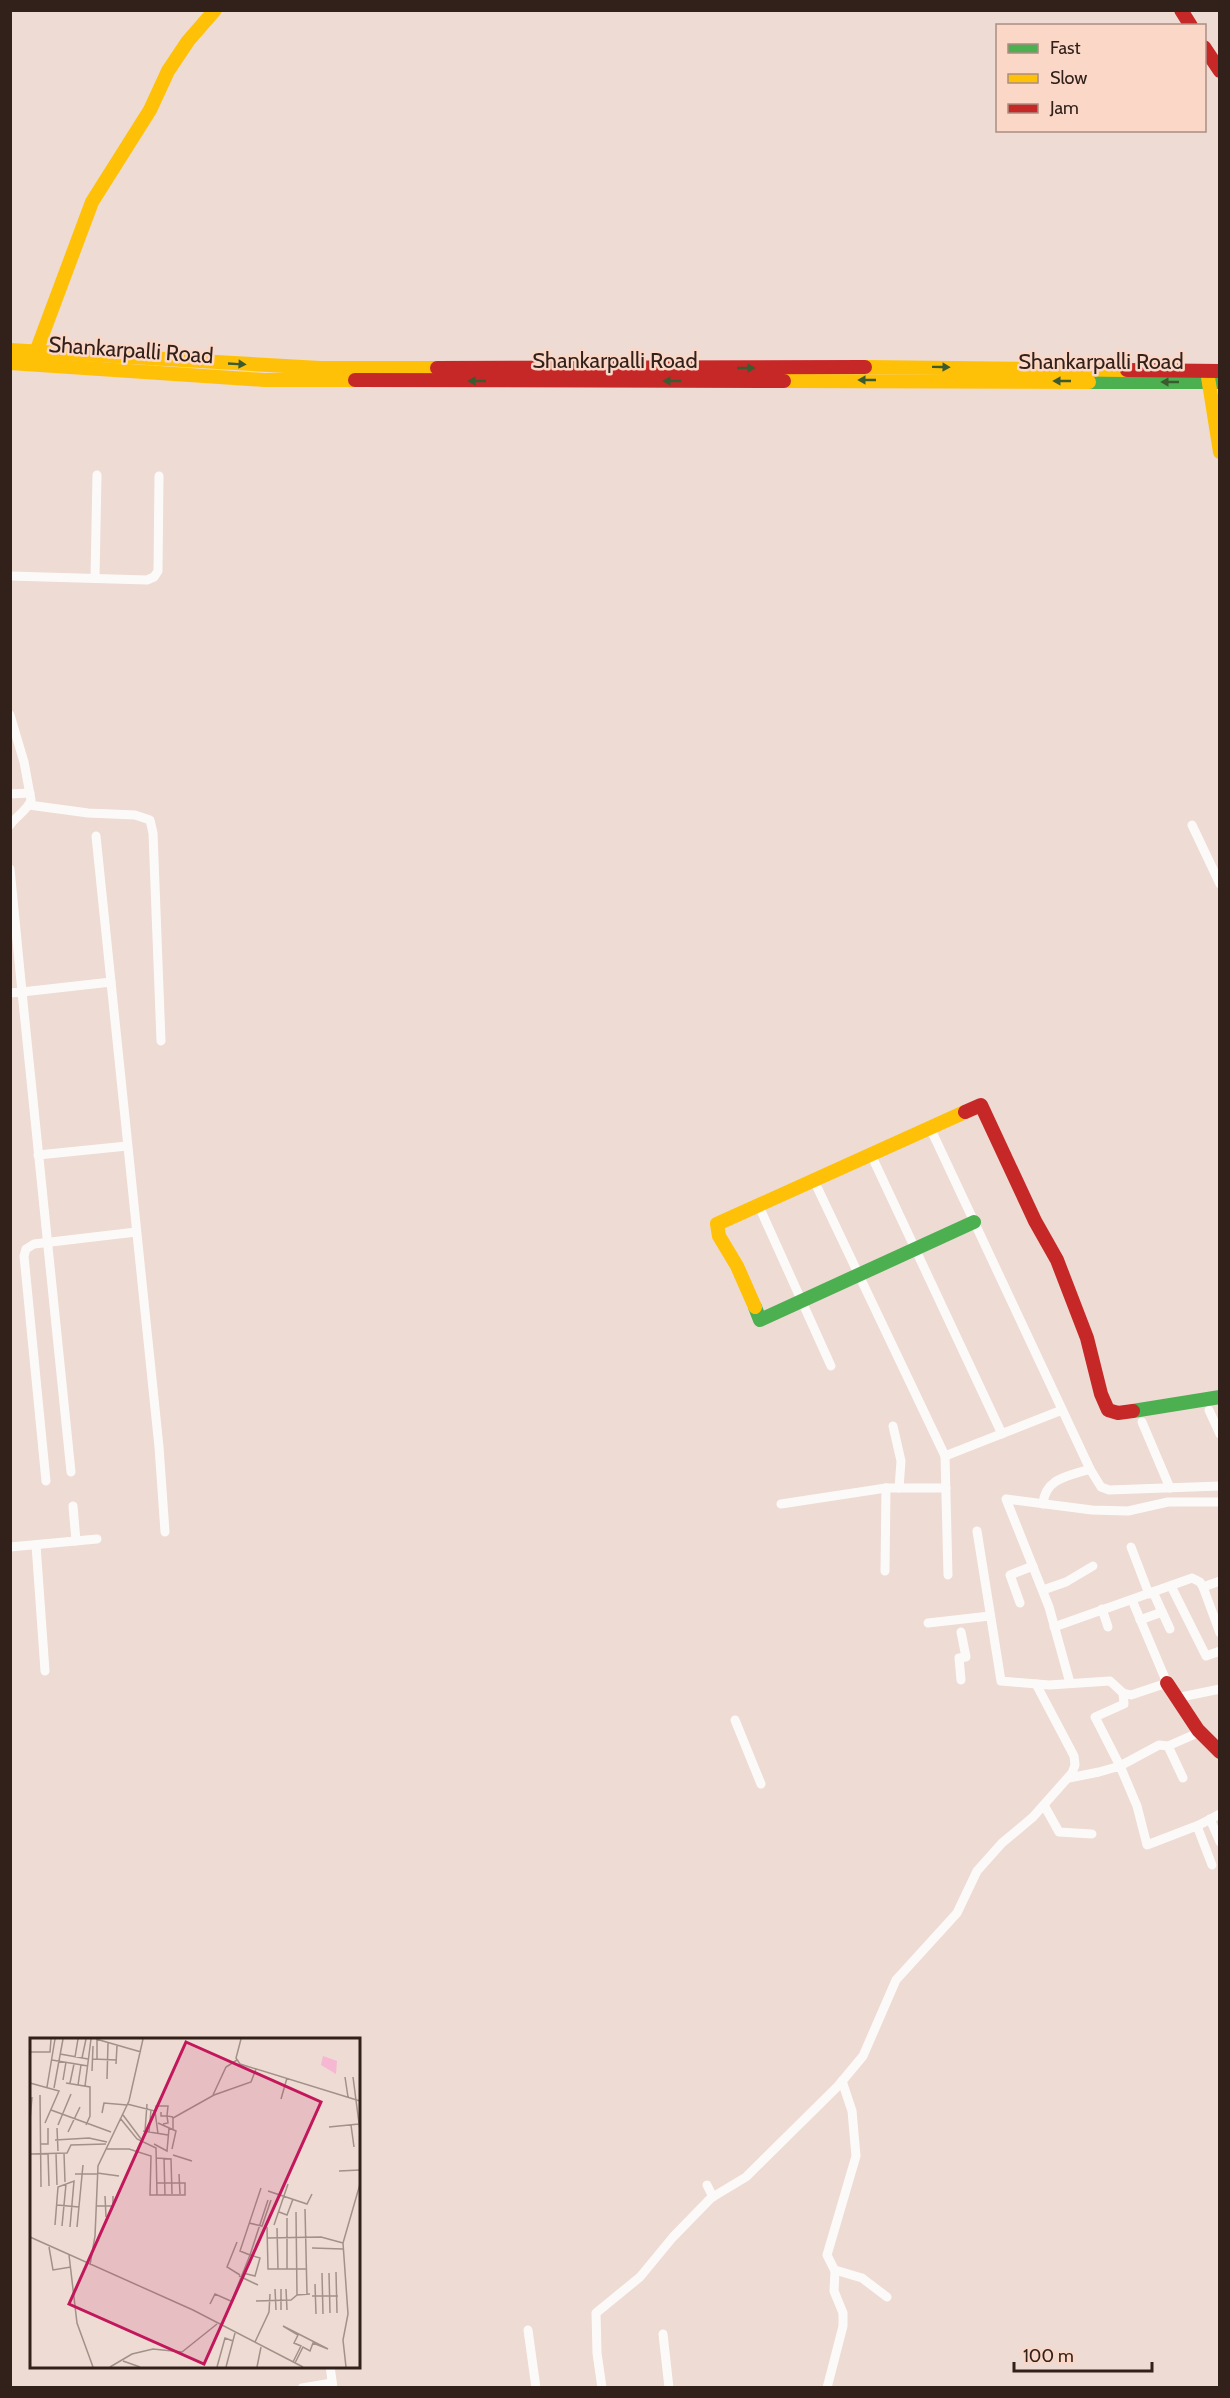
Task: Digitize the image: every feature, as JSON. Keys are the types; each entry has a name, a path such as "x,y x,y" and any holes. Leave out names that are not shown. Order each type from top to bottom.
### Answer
{"main road":[{"path":"36,352 92,202 150,110 168,71 188,41 215,10"},
{"path":"1181,10 1190,24"},
{"path":"1206,50 1220,71"},
{"name":"Shankarpalli Road","path":"10,350 320,368 902,367 1213,377"},
{"name":"Shankarpalli Road","path":"10,363 264,380 1213,377"},
{"path":"1213,377 1220,452"},
{"path":"974,1222 760,1320 737,1266 719,1236 717,1224 981,1105 1035,1221 1057,1260 1087,1338 1101,1394 1108,1410 1118,1413 1220,1397"},
{"path":"1167,1683 1200,1732 1220,1752"}],"street":[{"path":"95,578 97,475"},
{"path":"10,576 147,580 154,577 158,571 159,476"},
{"path":"10,715 24,762 30,793 29,805 10,825"},
{"path":"10,794 30,793"},
{"path":"29,805 88,813 135,815 150,820 153,833 161,1041"},
{"path":"1192,825 1220,884"},
{"path":"96,836 159,1447 165,1532"},
{"path":"10,869 70,1472"},
{"path":"10,993 111,982"},
{"path":"933,1134 1090,1469 1101,1487 1109,1490 1220,1486"},
{"path":"38,1155 127,1146"},
{"path":"874,1161 1002,1434"},
{"path":"817,1187 945,1456 948,1575"},
{"path":"762,1213 831,1366"},
{"path":"46,1480 24,1256 29,1246 136,1232"},
{"path":"945,1456 1062,1410"},
{"path":"1209,1410 1220,1434"},
{"path":"1142,1422 1170,1488"},
{"path":"893,1426 898,1439 901,1461 899,1488"},
{"path":"1043,1504 1044,1492 1053,1481 1090,1469"},
{"path":"782,1504 886,1488 946,1488"},
{"path":"885,1571 886,1488"},
{"path":"1070,1683 1043,1590 1006,1499 1092,1510 1128,1511 1168,1502 1220,1502"},
{"path":"74,1506 76,1541"},
{"path":"976,1531 1001,1681 1036,1684 1110,1681 1123,1693 1131,1695 1167,1683 1132,1600"},
{"path":"10,1547 98,1539"},
{"path":"36,1545 45,1671"},
{"path":"1131,1547 1170,1629"},
{"path":"1020,1603 1010,1575 1033,1566"},
{"path":"1043,1590 1066,1582 1093,1566"},
{"path":"1054,1627 1192,1578 1197,1579 1203,1587 1220,1632"},
{"path":"1203,1587 1220,1581"},
{"path":"1171,1586 1206,1656 1220,1651"},
{"path":"1102,1609 1108,1627"},
{"path":"1140,1620 1162,1612"},
{"path":"928,1623 990,1616"},
{"path":"961,1632 966,1657 960,1659 961,1680"},
{"path":"602,2388 597,2353 596,2313 640,2277 673,2237 712,2197 746,2177 842,2081 862,2056 896,1980 957,1913 977,1871 1002,1843 1044,1805 1069,1778 1075,1765 1074,1756 1036,1684"},
{"path":"1176,1698 1220,1689"},
{"path":"1123,1693 1124,1704 1095,1717 1137,1806 1147,1845 1197,1826 1220,1814"},
{"path":"735,1720 761,1784"},
{"path":"1069,1778 1120,1766 1159,1745 1168,1746 1200,1732"},
{"path":"1168,1746 1183,1778"},
{"path":"1044,1805 1059,1832 1092,1834"},
{"path":"1210,1820 1220,1842"},
{"path":"1197,1826 1212,1864 1220,1856"},
{"path":"827,2388 843,2326 843,2313 834,2291 835,2270 827,2255 856,2156 852,2111 842,2081"},
{"path":"707,2185 712,2197"},
{"path":"835,2270 862,2278 887,2297"},
{"path":"528,2330 536,2388"},
{"path":"663,2334 669,2388"},
{"path":"302,2388 332,2385 330,2368"}],"traffic: fast":[{"path":"1089,382 1220,382"},
{"path":"755,1307 760,1320 974,1222"},
{"path":"1133,1411 1220,1397"}],"traffic: slow":[{"path":"36,352 92,202 150,110 168,71 188,41 215,10"},
{"path":"10,350 320,368 437,368"},
{"path":"10,363 264,380 355,380"},
{"path":"865,367 1127,370"},
{"path":"1207,371 1220,452"},
{"path":"784,381 1089,382"},
{"path":"755,1307 737,1266 719,1236 717,1224 965,1112"}],"traffic: jam":[{"path":"1181,10 1190,24"},
{"path":"1206,50 1220,71"},
{"path":"437,368 865,367"},
{"path":"1127,370 1220,371"},
{"path":"355,380 784,381"},
{"path":"965,1112 981,1105 1035,1221 1057,1260 1087,1338 1101,1394 1108,1410 1118,1413 1133,1411"},
{"path":"1167,1683 1198,1730 1220,1752"}]}
